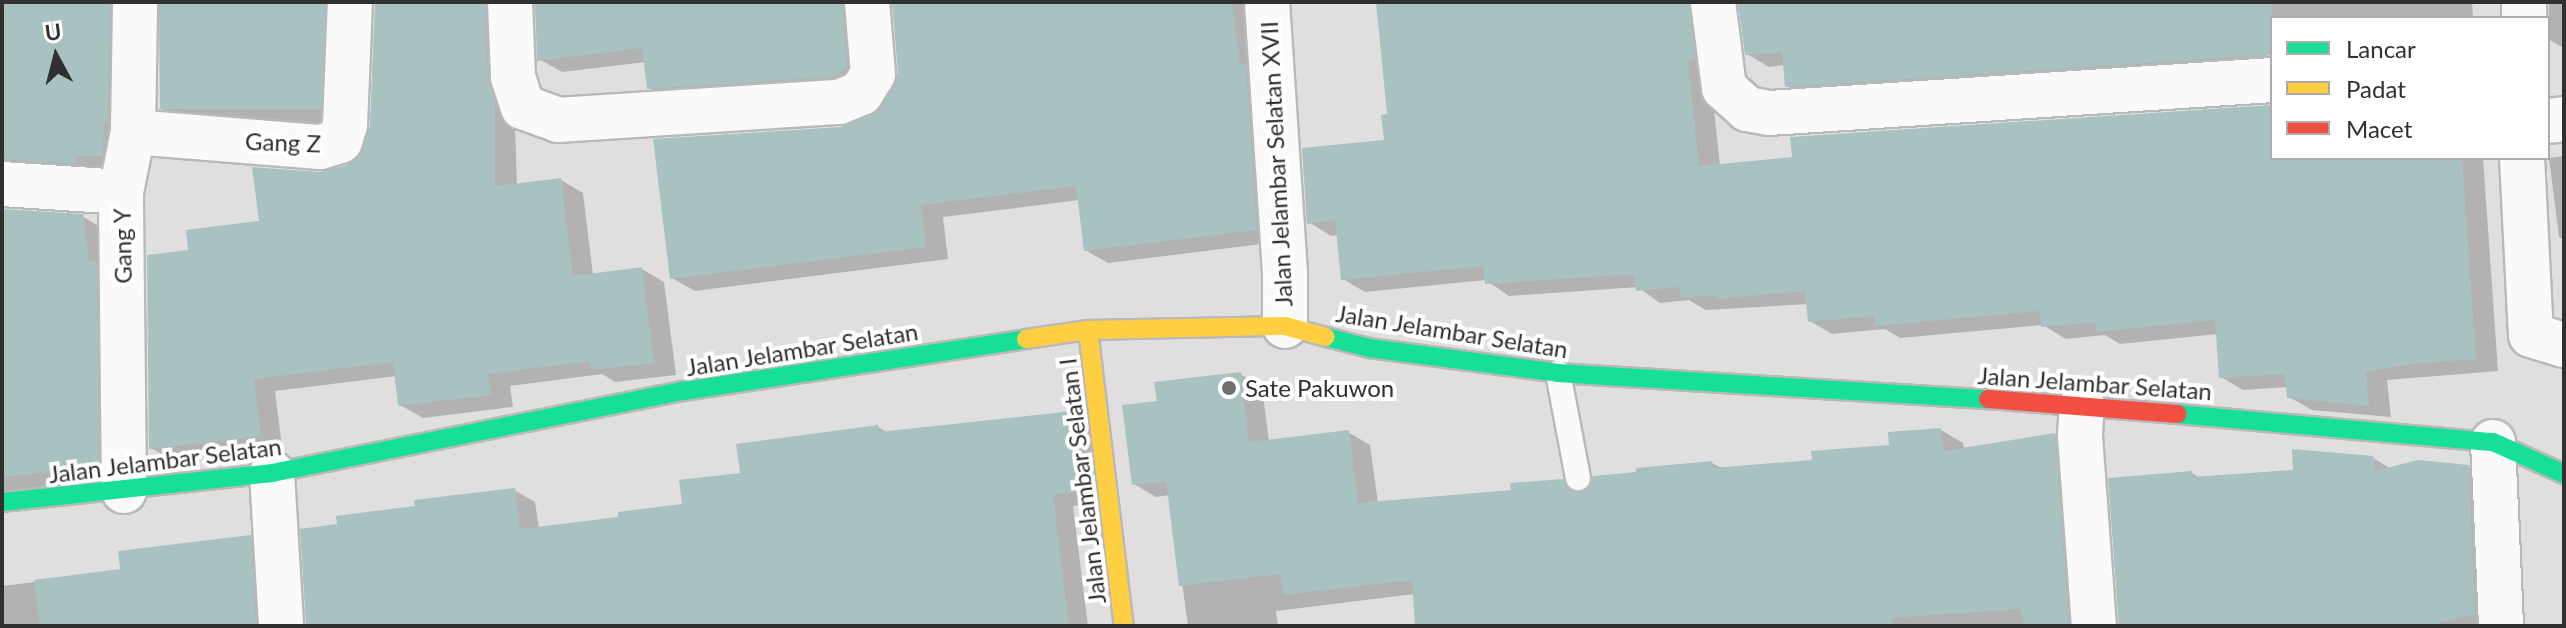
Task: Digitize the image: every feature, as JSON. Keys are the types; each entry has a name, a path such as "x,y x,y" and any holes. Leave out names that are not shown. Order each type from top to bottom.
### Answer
{"street":[{"name":"Gang Y","path":"124,491 121,192 133,132 135,2"},
{"name":"Gang Z","path":"133,132 320,147 340,141 345,125 350,2"},
{"path":"510,2 513,77 523,107 558,120 839,102 861,93 873,74 867,2"},
{"name":"Jalan Jelambar Selatan XVII","path":"1267,2 1285,273 1285,326"},
{"path":"1713,2 1724,88 1747,109 1769,113 2270,80"},
{"path":"2522,160 2548,340"},
{"path":"2,184 121,192"},
{"name":"Jalan Jelambar Selatan","path":"2,502 272,473 684,391 1088,330 1285,326 1369,348 1558,373 2082,405 2493,442 2564,474"},
{"name":"Jalan Jelambar Selatan I","path":"1088,330 1124,626"},
{"path":"2082,405 2080,436 2094,626"},
{"path":"2493,442 2501,626"},
{"path":"272,473 281,626"}],"lane":[{"path":"1558,373 1578,478"}],"building":[{"path":"2,2 110,2 108,123 104,123 103,156 76,156 77,164 2,159"},
{"path":"160,2 325,2 325,109 160,109"},
{"path":"375,2 485,2 488,78 495,101 495,186 561,178 573,276 642,267 654,363 591,370 590,361 488,374 491,395 398,406 393,362 254,379 261,436 149,449 147,255 188,250 186,230 259,221 252,167 319,172 347,165 358,158 370,126"},
{"path":"535,2 842,2 847,68 833,77 647,89 642,48 537,61"},
{"path":"892,2 1232,2 1240,65 1246,64 1257,230 1084,251 1076,186 921,205 926,247 670,279 653,139 841,127 870,116 882,106 898,73"},
{"path":"1376,2 1689,2 1695,59 1688,60 1699,166 1792,157 1790,137 2270,105 2270,160 2462,160 2476,359 2410,364 2366,372 2369,406 2287,398 2285,374 2219,378 2215,320 2096,332 2095,322 2041,327 2040,311 1875,326 1874,316 1808,322 1805,291 1716,299 1716,295 1681,298 1680,287 1636,291 1634,274 1485,284 1483,266 1341,280 1335,220 1307,224 1302,148 1384,140 1381,115 1387,114"},
{"path":"1738,2 2272,2 2270,55 1785,87 1782,52 1745,55"},
{"path":"2,209 83,214 89,262 97,261 99,466 2,477"},
{"path":"1241,372 1249,442 1349,430 1358,503 1511,490 1510,483 1563,479 1567,488 1580,493 1588,489 1593,476 1636,472 1636,468 1712,461 1713,468 1812,460 1811,451 1889,445 1888,432 1941,428 1943,451 2055,433 2069,626 2023,626 2021,609 1891,618 1892,626 1415,626 1412,580 1283,595 1280,574 1179,586 1166,481 1132,485 1122,405 1157,401 1154,382"},
{"path":"1073,411 1082,491 1053,495 1069,626 306,626 300,529 337,524 336,516 415,506 414,500 515,488 520,529 618,517 618,512 682,504 679,480 740,473 736,444 878,425 879,432"},
{"path":"2292,449 2373,456 2375,471 2418,460 2469,465 2475,614 2428,626 2119,626 2108,478 2192,471 2193,477 2293,470"},
{"path":"251,535 256,626 40,626 34,580 120,569 118,551"}],"traffic: fast":[{"path":"1326,337 1369,348 1558,373 1988,399"},
{"path":"2,502 272,473 684,391 1026,339"},
{"path":"2177,414 2493,442 2564,474"}],"traffic: slow":[{"path":"1026,339 1088,330 1285,326 1326,337"},
{"path":"1088,330 1124,626"}],"traffic: jam":[{"path":"1988,399 2177,414"}],"place":[{"name":"Sate Pakuwon","path":"1229,388"}]}
